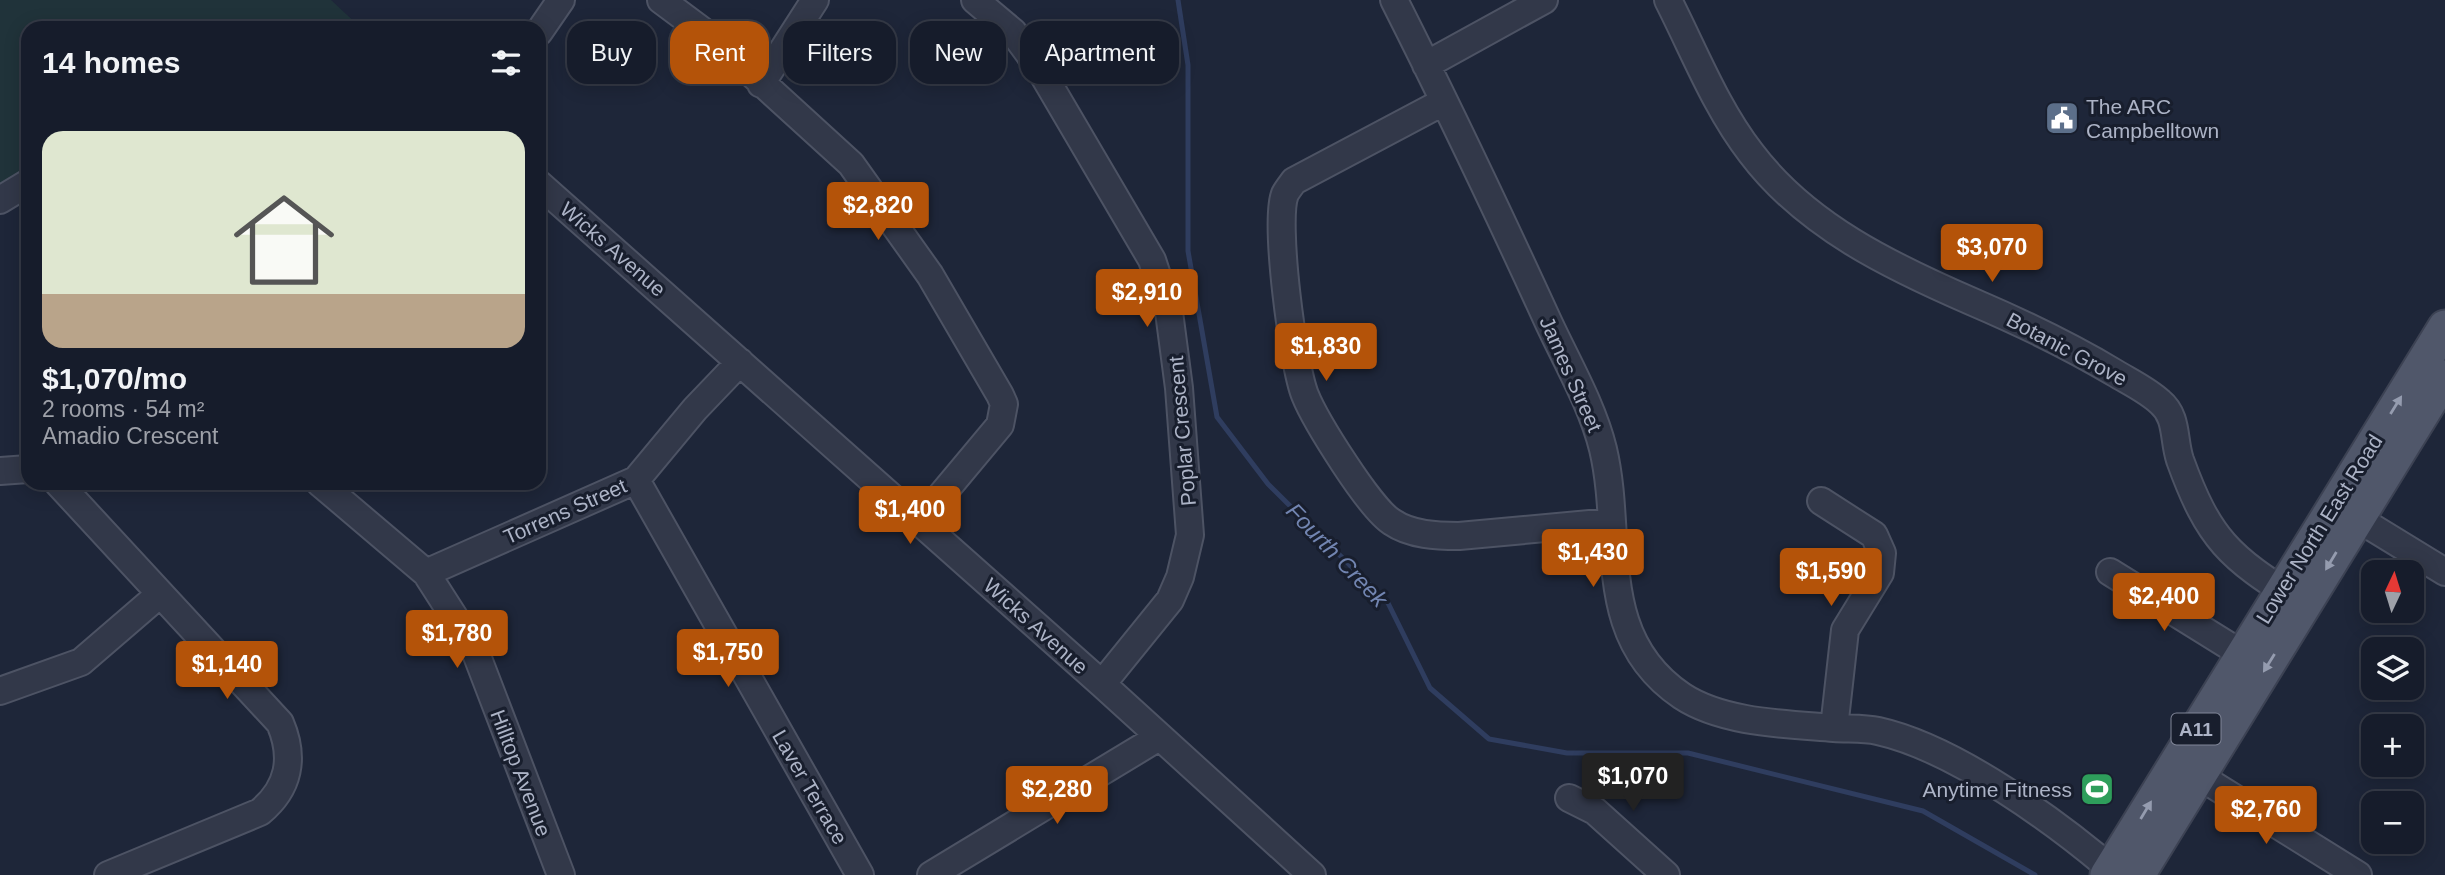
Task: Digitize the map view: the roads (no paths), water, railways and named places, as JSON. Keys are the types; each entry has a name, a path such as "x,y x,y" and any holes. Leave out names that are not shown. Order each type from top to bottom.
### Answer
{"main road":[{"name":"Lower North East Road","path":"2118,873 2199,776 2293,597 2345,511 2445,327"},
{"name":"Lower North East Road","path":"2345,511 2445,377"},
{"name":"Lower North East Road","path":"2118,873 2242,654 2293,597"}],"street":[{"path":"546,22 561,0"},
{"path":"661,0 689,21"},
{"path":"769,72 815,0"},
{"name":"Poplar Crescent","path":"975,0 1013,32 1038,65 1152,260 1169,312 1179,388 1191,535 1181,577 1170,600 1102,684"},
{"name":"James Street","path":"1394,0 1443,102 1469,148 1597,429 1603,451 1618,595 1625,625 1647,664 1664,682 1700,706 1732,715 1834,728 1874,730 1936,751 2007,793 2118,873"},
{"path":"1426,65 1544,0"},
{"name":"Botanic Grove","path":"1668,0 1732,125 1751,153 1777,183 1820,219 1904,272 2067,344 2162,403 2173,422 2176,447 2193,491 2216,536 2232,555 2293,597"},
{"path":"761,84 806,120 858,174 930,275 1004,404 1000,425 919,522"},
{"path":"1443,102 1294,181 1285,194 1283,230 1290,338 1304,393 1316,418 1368,495 1390,522 1406,529 1436,536 1459,536 1611,523"},
{"path":"0,200 21,189"},
{"name":"Wicks Avenue","path":"546,190 1102,684 1311,875"},
{"name":"Torrens Street","path":"426,573 636,480 695,409 740,362"},
{"path":"0,471 21,470"},
{"name":"Laver Terrace","path":"636,480 860,875"},
{"path":"64,490 280,723 287,740 289,766 281,791 260,813 108,875"},
{"name":"Hilltop Avenue","path":"328,490 426,573 474,648 561,875"},
{"path":"1821,501 1874,535 1882,553 1880,573 1845,630 1834,728"},
{"path":"2345,511 2445,572"},
{"path":"2110,572 2242,654"},
{"path":"0,691 81,662 160,594"},
{"path":"931,875 1159,737"},
{"path":"2199,776 2358,875"},
{"path":"1569,797 1595,811 1666,875"}],"waterway":[{"name":"Fourth Creek","path":"1178,0 1188,65 1188,251 1217,417 1268,484 1388,603 1430,688 1489,739 1567,753 1688,753 1923,811 2035,875"}],"place":[{"name":"The ARC Campbelltown","path":"2062,118"},
{"name":"Anytime Fitness","path":"2097,789"}]}
